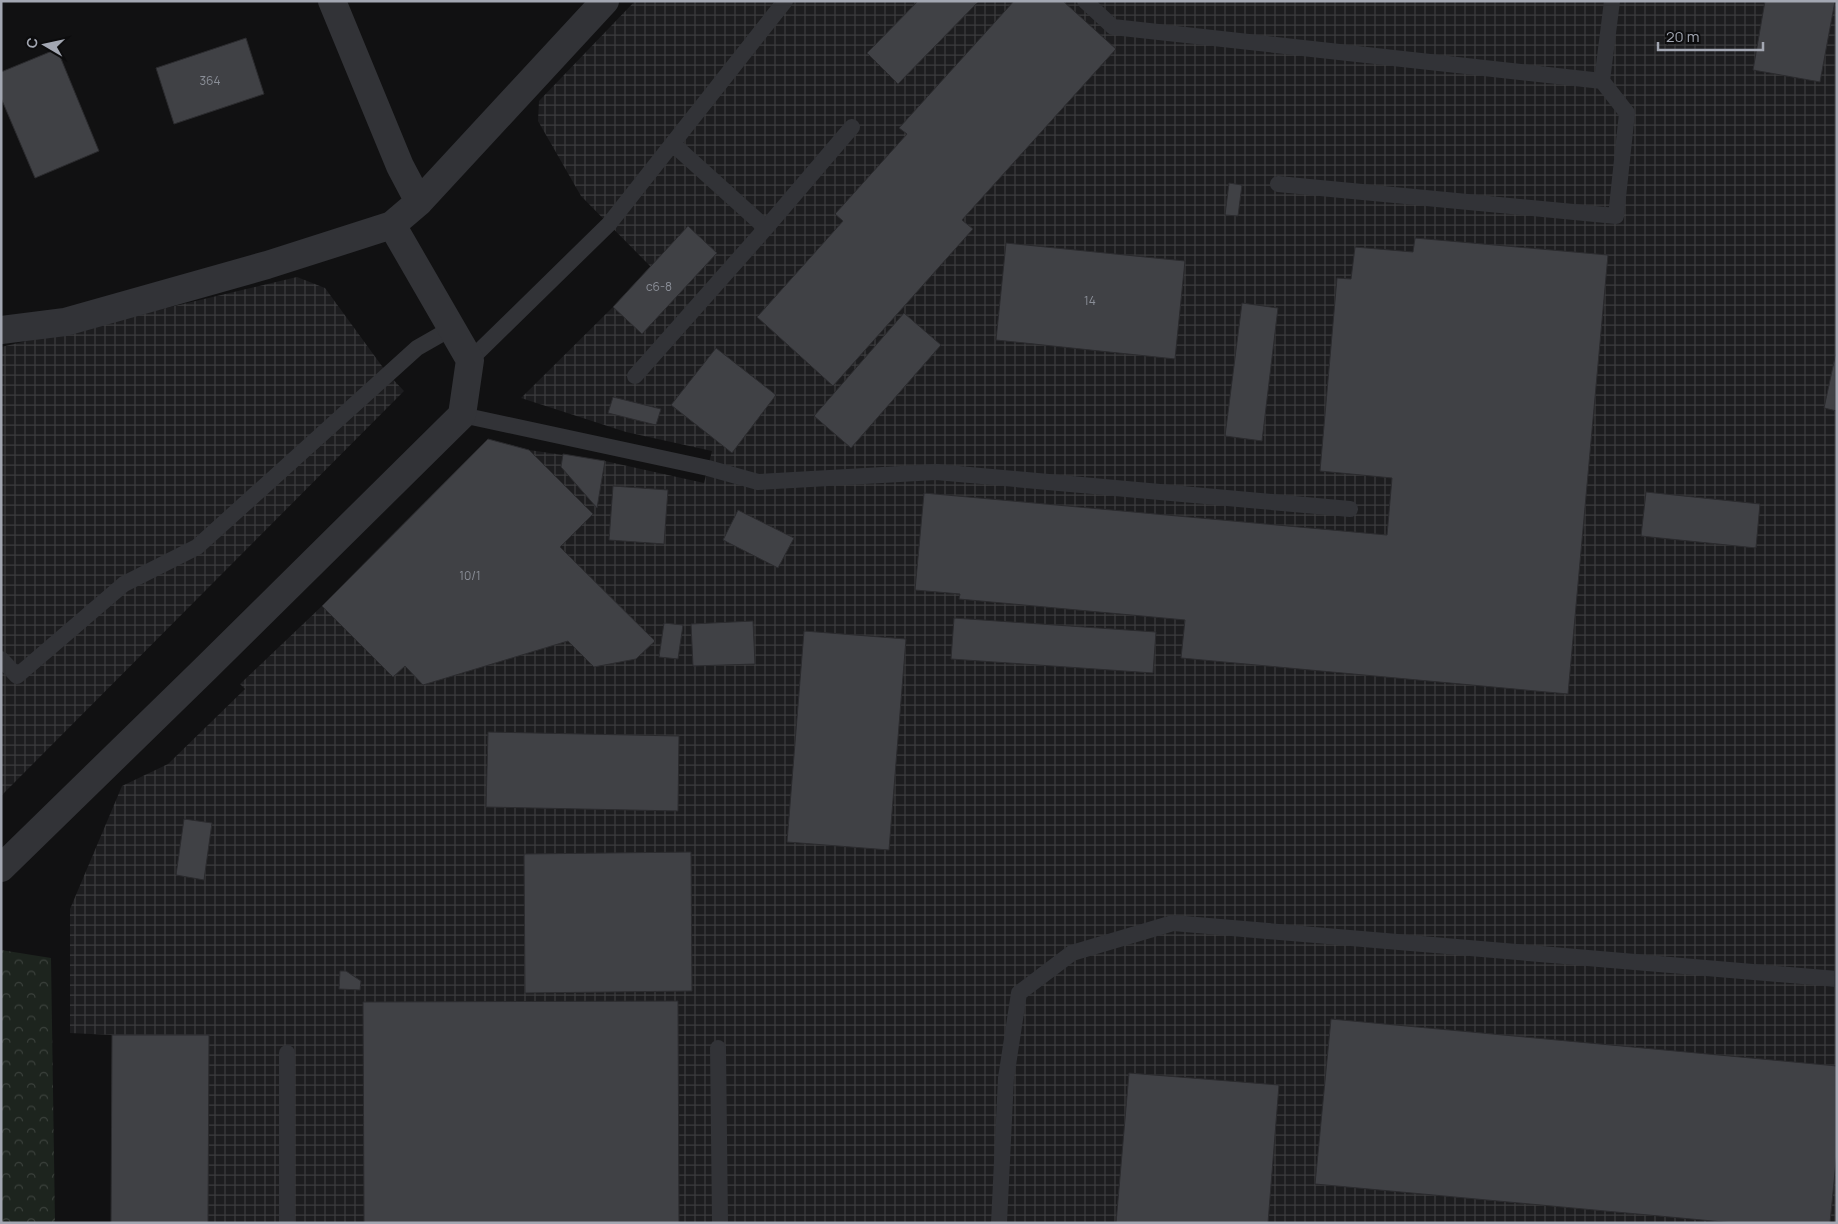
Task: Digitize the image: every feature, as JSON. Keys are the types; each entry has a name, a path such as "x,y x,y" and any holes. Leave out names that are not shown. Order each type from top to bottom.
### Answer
{"street":[{"path":"332,1 400,166 418,202"},
{"path":"1,330 65,322 267,265 392,225 418,202 605,1"},
{"path":"1,868 462,414 470,360 392,225"}],"lane":[{"path":"470,360 609,224 785,1"},
{"path":"1086,1 1113,27 1602,81"},
{"path":"1278,184 1616,216 1627,113 1602,81 1612,1"},
{"path":"635,376 766,228 852,127"},
{"path":"673,144 766,228"},
{"path":"1,659 17,676 124,584 197,547 417,348 452,328"},
{"path":"462,414 708,468 758,482 936,472 1350,509"},
{"path":"999,1223 1006,1078 1019,993 1072,953 1173,923 1837,979"},
{"path":"718,1048 720,1223"},
{"path":"286,1223 287,1053"}],"shaded area":[{"path":"635,1 1837,1 1837,1223 111,1223 112,1035 70,1033 70,909 122,786 168,764 245,689 240,684 322,606 488,439 529,450 605,461 704,483 712,451 626,432 521,398 651,267 581,196 538,121 539,101"},
{"path":"297,277 325,288 387,373 404,391 1,796 1,347"}],"green space":[{"path":"1,950 51,958 55,1223 1,1223"}],"building":[{"path":"918,1 979,1 898,84 867,53"},
{"path":"1014,1 1063,1 1116,49 962,220 973,229 833,386 757,317 843,221 835,214 907,134 899,128"},
{"path":"1765,1 1835,1 1820,82 1753,70"},
{"path":"246,38 264,94 174,124 156,68"},
{"path":"57,49 99,151 35,178 1,98 1,72"},
{"path":"1229,183 1242,185 1238,216 1225,215"},
{"path":"688,226 717,253 642,334 613,307"},
{"path":"1415,238 1608,255 1568,694 1181,658 1185,620 959,599 960,594 915,590 924,493 1387,535 1392,478 1320,471 1337,278 1351,279 1355,247 1413,252"},
{"path":"1006,243 1185,261 1175,359 996,340"},
{"path":"1242,303 1278,308 1262,441 1225,436"},
{"path":"904,313 941,345 851,448 814,416"},
{"path":"716,348 776,395 732,453 671,405"},
{"path":"1837,348 1837,411 1824,408"},
{"path":"613,397 661,409 656,425 608,413"},
{"path":"488,439 529,450 593,514 560,547 655,641 636,659 594,667 568,641 423,685 405,666 393,677 322,606"},
{"path":"563,454 605,461 597,508 561,467"},
{"path":"613,486 668,490 664,544 609,540"},
{"path":"1646,492 1760,504 1756,548 1641,536"},
{"path":"738,510 794,538 778,568 723,540"},
{"path":"954,618 1156,632 1153,673 951,659"},
{"path":"753,621 755,664 693,666 691,624"},
{"path":"664,623 683,625 678,659 659,657"},
{"path":"804,631 906,639 889,850 787,842"},
{"path":"488,732 679,736 678,811 486,807"},
{"path":"184,819 212,823 204,880 176,875"},
{"path":"691,852 692,991 525,993 524,854"},
{"path":"340,971 346,971 361,981 360,990 339,989"},
{"path":"678,1001 679,1223 364,1223 363,1002"},
{"path":"1331,1019 1837,1066 1837,1151 1830,1223 1734,1223 1315,1184"},
{"path":"112,1035 209,1035 208,1223 111,1223"},
{"path":"1129,1073 1279,1085 1268,1223 1116,1223"}]}
